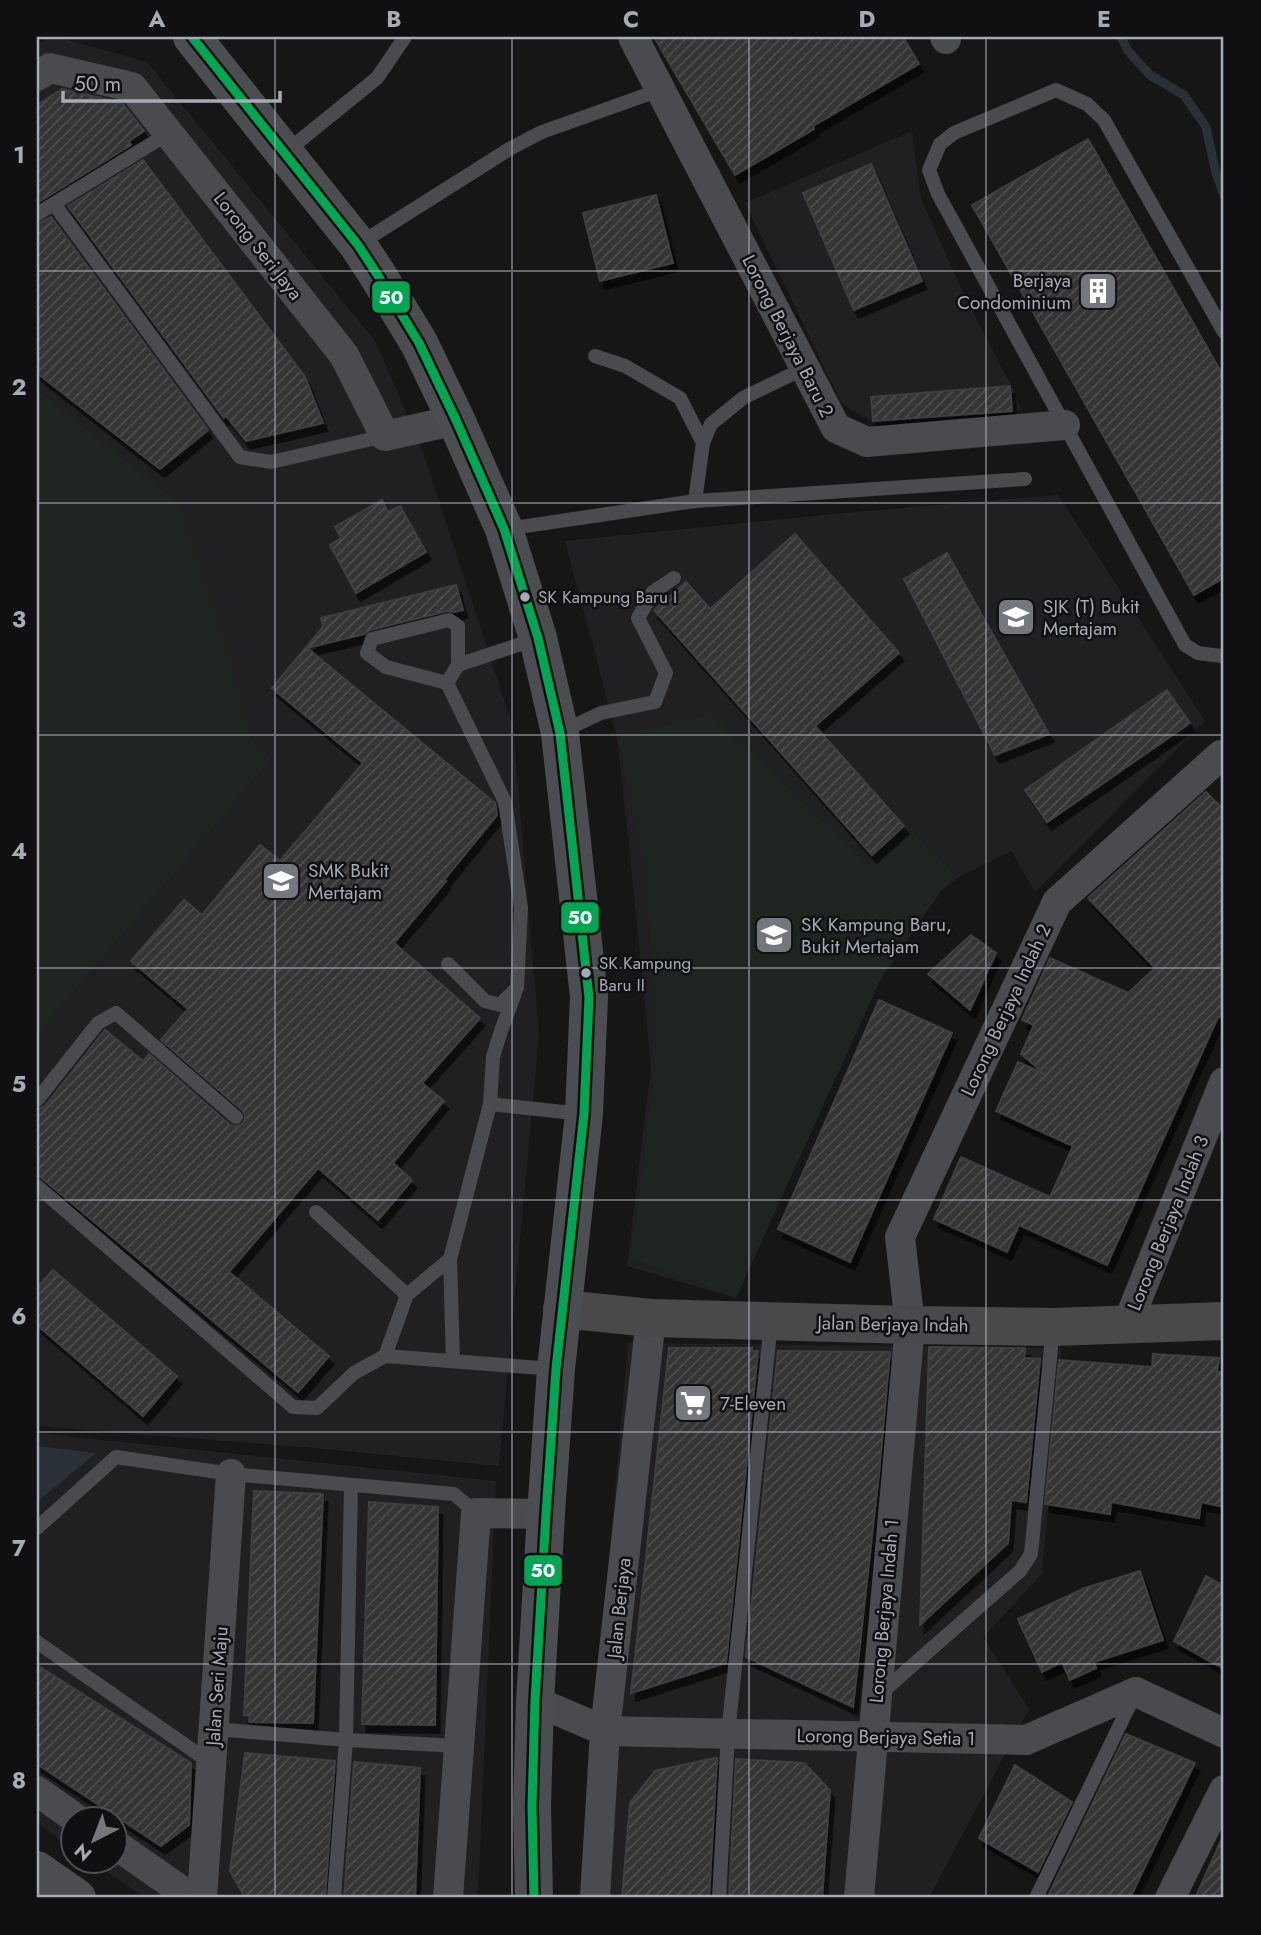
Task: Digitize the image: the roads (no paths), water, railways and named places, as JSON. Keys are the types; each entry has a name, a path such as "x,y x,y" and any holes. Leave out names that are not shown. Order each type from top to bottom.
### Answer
{"main road":[{"path":"192,37 358,245 419,343 504,529 538,638 560,733 589,997 584,1114 556,1369 546,1514 535,1701 532,1806 534,1898"},
{"path":"517,1898 532,1806"},
{"path":"37,1870 77,1898"}],"street":[{"name":"Lorong Berjaya Baru 2","path":"633,37 836,428 867,442 1065,425"},
{"name":"Lorong Seri Jaya","path":"37,76 50,68 132,87 344,355 385,436"},
{"path":"385,436 456,420"},
{"name":"Lorong Berjaya Indah 2","path":"910,1325 900,1237 1057,902 1222,755"},
{"name":"Lorong Berjaya Indah 3","path":"1126,1325 1224,1082"},
{"name":"Jalan Berjaya Indah","path":"562,1309 651,1318 910,1325 1054,1327 1224,1321"},
{"name":"Jalan Berjaya","path":"595,1898 605,1731 651,1318"},
{"name":"Lorong Berjaya Indah 1","path":"859,1898 910,1325"},
{"name":"Jalan Seri Maju","path":"202,1898 231,1474"},
{"path":"448,1898 476,1513 546,1514"},
{"path":"1136,1692 1224,1733"},
{"name":"Lorong Berjaya Setia 1","path":"535,1701 605,1731 1026,1740 1136,1692"},
{"path":"1170,1898 1224,1790"},
{"path":"37,1791 60,1807"},
{"path":"130,1855 192,1898"}],"lane":[{"path":"285,152 377,78 405,37"},
{"path":"358,245 542,132 660,90"},
{"path":"1224,332 1104,121 1087,104 1056,90 954,133 940,144 929,170 938,194 1185,645 1198,653 1224,655"},
{"path":"37,214 169,133"},
{"path":"54,204 240,457 271,462 385,436"},
{"path":"595,356 625,366 680,398 703,443"},
{"path":"695,501 703,443 711,424 743,398 805,368"},
{"path":"504,529 695,501 1025,479"},
{"path":"560,733 601,713 655,702 666,673 638,618 653,592 674,578"},
{"path":"449,620 458,626 458,665 447,682 386,667 367,653 372,639 449,620"},
{"path":"458,665 538,638"},
{"path":"447,682 505,802 521,908 517,988 493,1057 490,1104 450,1259 453,1361"},
{"path":"448,964 485,1001 500,1005 517,988"},
{"path":"37,1100 99,1023 116,1013 236,1116"},
{"path":"490,1104 584,1114"},
{"path":"37,1186 293,1407 317,1408 354,1373 385,1356 556,1369"},
{"path":"316,1212 407,1295"},
{"path":"385,1356 407,1295 450,1259"},
{"path":"719,1898 728,1734 771,1322"},
{"path":"876,1698 1020,1571 1031,1554 1054,1327"},
{"path":"37,1528 116,1457 231,1474 454,1494 476,1513"},
{"path":"334,1898 346,1740 351,1485"},
{"path":"37,1642 212,1764"},
{"path":"1036,1898 1136,1692"},
{"path":"214,1729 459,1746"}],"waterway":[{"path":"1121,37 1128,51 1150,75 1184,95 1206,127 1224,196"}],"place":[{"name":"Berjaya Condominium","path":"1098,291"},
{"name":"SK Kampung Baru I","path":"525,597"},
{"name":"SJK (T) Bukit Mertajam","path":"1016,617"},
{"name":"SMK Bukit Mertajam","path":"281,881"},
{"name":"SK Kampung Baru, Bukit Mertajam","path":"774,935"},
{"name":"SK Kampung Baru II","path":"586,973"},
{"name":"7-Eleven","path":"693,1403"}]}
